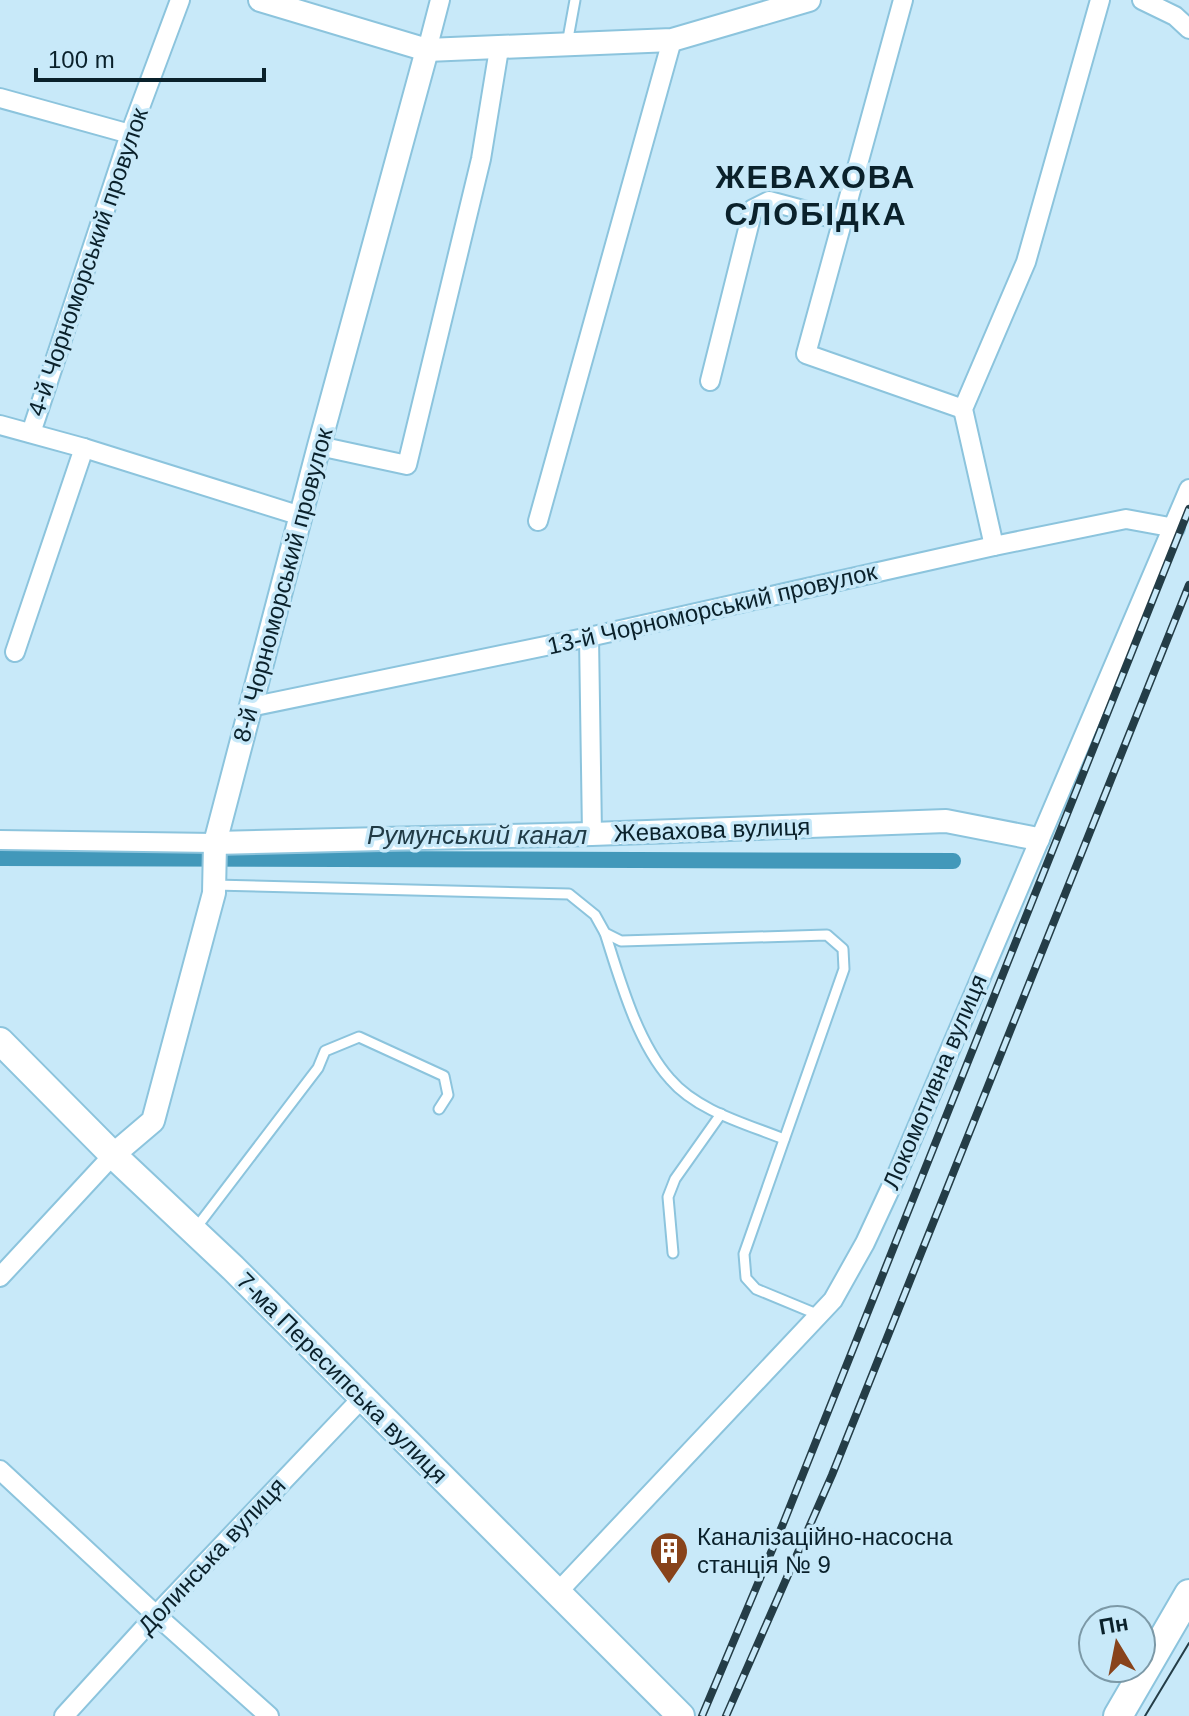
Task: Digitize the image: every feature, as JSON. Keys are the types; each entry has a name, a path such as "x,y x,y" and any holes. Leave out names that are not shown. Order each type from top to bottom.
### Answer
{"main road":[{"name":"7-ма Пересипська вулиця","path":"0,1041 681,1716"},
{"path":"1118,1716 1189,1594"}],"street":[{"name":"4-й Чорноморський провулок","path":"31,433 130,134 180,0"},
{"path":"260,0 427,50 672,40 809,0"},
{"name":"8-й Чорноморський провулок","path":"113,1155 153,1121 214,885 215,843 440,0"},
{"path":"903,0 806,354 963,409"},
{"path":"994,546 963,409 1026,262 1100,0"},
{"path":"1142,0 1175,16 1189,29"},
{"path":"538,521 672,40"},
{"path":"319,446 407,465 481,159 499,49"},
{"path":"0,98 130,134"},
{"path":"710,381 753,209 769,201 844,221"},
{"path":"0,426 84,448 301,516"},
{"path":"15,652 84,448"},
{"name":"Локомотивна вулиця","path":"556,1594 833,1300 853,1266 892,1186 1038,839 1175,528 1189,489"},
{"name":"13-й Чорноморський провулок","path":"250,707 589,637 1126,519 1175,528"},
{"path":"589,637 592,834"},
{"name":"Жевахова вулиця","path":"0,840 215,843 946,821 1038,839"},
{"path":"0,1277 113,1155"},
{"name":"Долинська вулиця","path":"64,1716 362,1398"},
{"path":"0,1470 269,1716"}],"lane":[{"path":"566,46 575,0"},
{"path":"214,885 569,894 595,915 605,933 622,986 649,1047 670,1080 721,1114 784,1139"},
{"path":"605,933 621,941 827,935 843,949 844,969 744,1254 746,1278 756,1289 819,1315"},
{"path":"194,1231 318,1068 325,1051 359,1037 444,1076 448,1095 439,1109"},
{"path":"673,1253 668,1197 675,1179 721,1114"}],"waterway":[{"name":"Румунський канал","path":"0,858 953,861"}],"tram line":[{"path":"1145,1716 1189,1643"}],"railway":[{"path":"702,1716 783,1524 1189,509"},
{"path":"726,1716 832,1475 1189,585"}],"place":[{"name":"Каналізаційно-насосна станція № 9","path":"669,1585"}],"district":[{"name":"ЖЕВАХОВА СЛОБІДКА","path":"816,196"}]}
